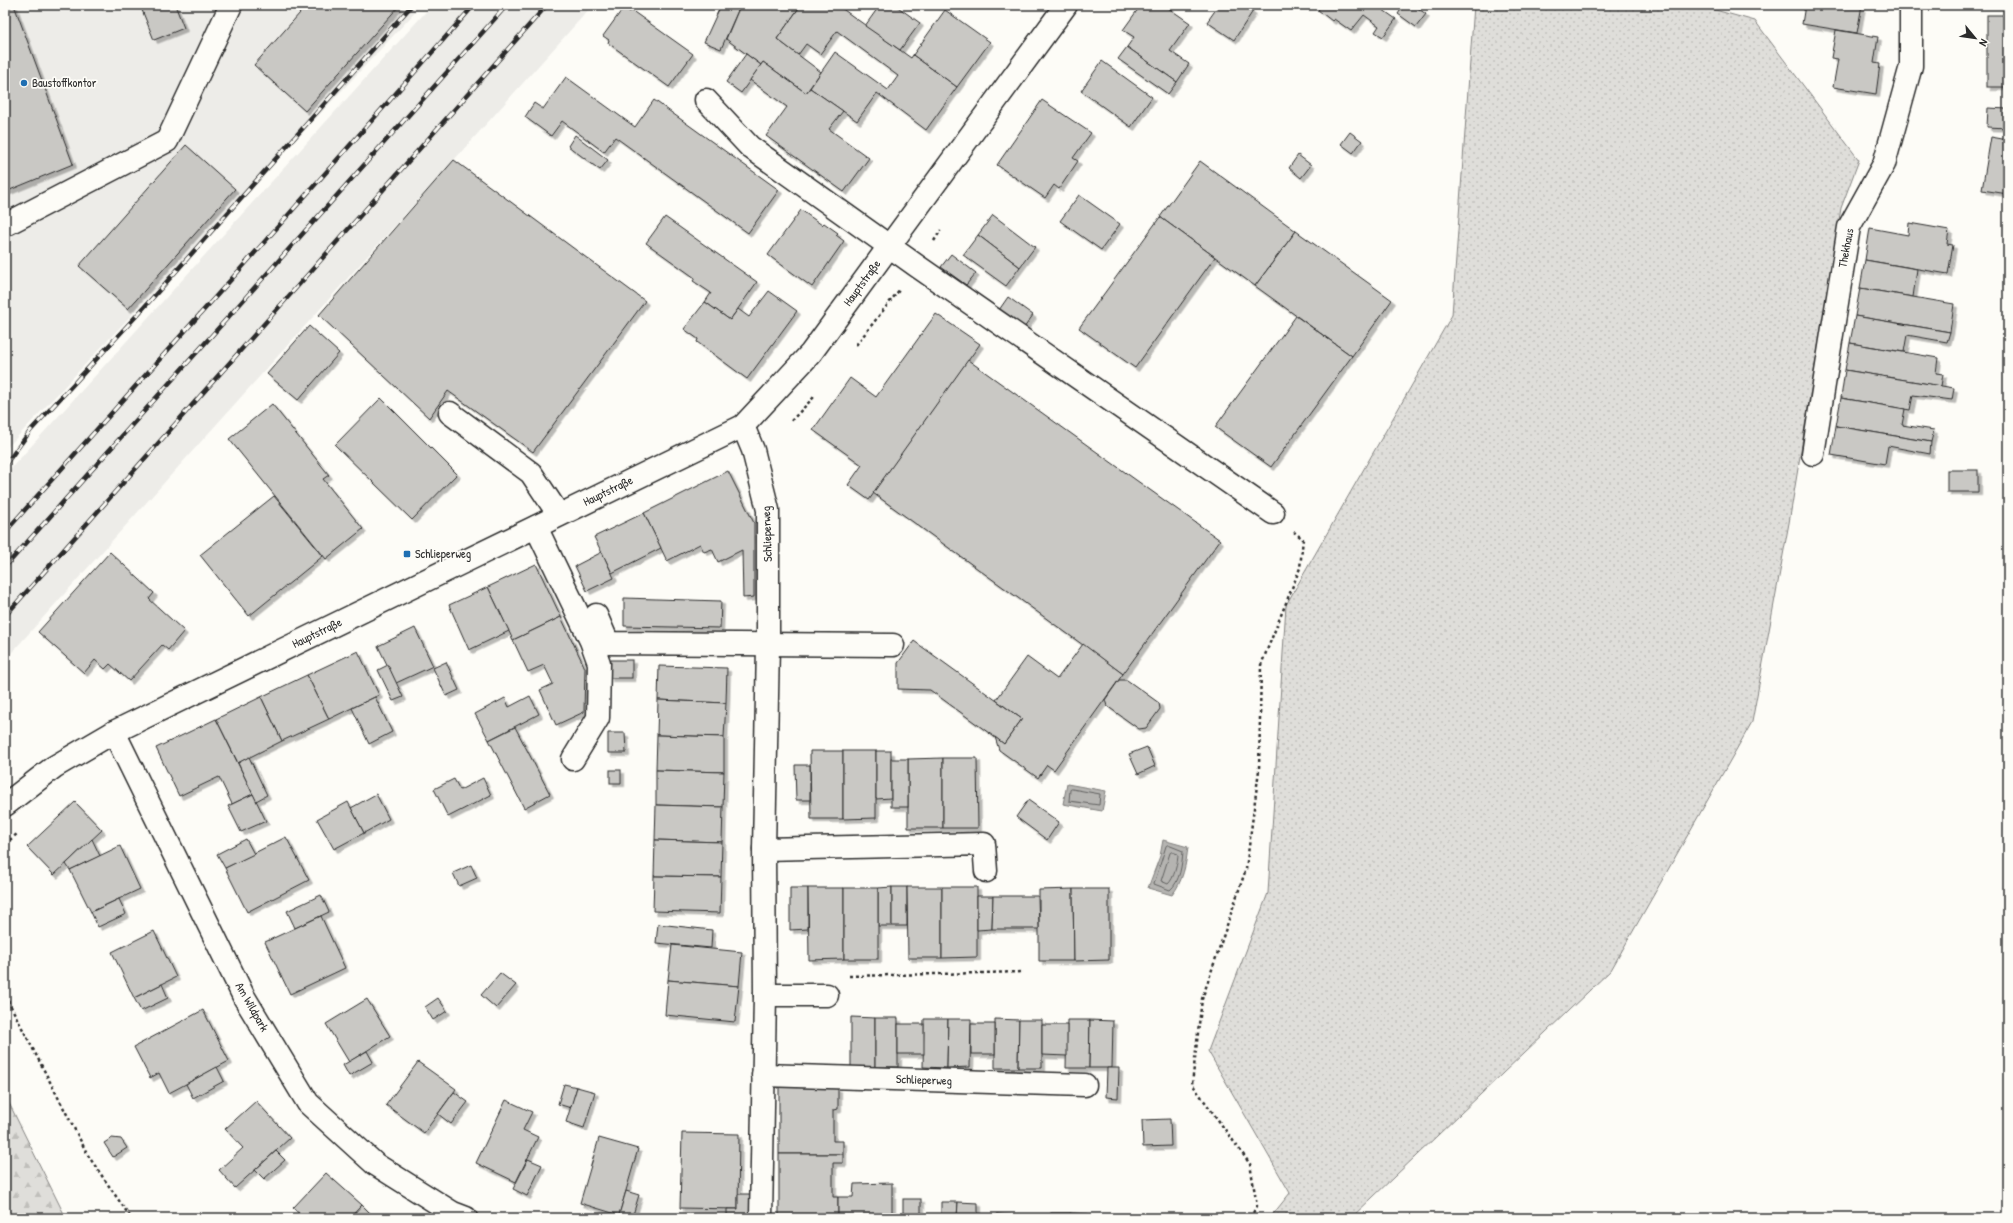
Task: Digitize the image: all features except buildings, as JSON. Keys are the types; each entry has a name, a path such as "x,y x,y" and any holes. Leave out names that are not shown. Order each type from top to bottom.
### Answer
{"street":[{"path":"5,225 167,141 231,5"},
{"name":"Hauptstraße","path":"5,805 54,767 114,732 743,426 811,353 1066,5"},
{"name":"Thekhaus","path":"1813,454 1849,227 1884,164 1911,66 1911,5"},
{"path":"706,100 750,147 1273,513"},
{"path":"450,413 531,474 559,515"},
{"name":"Schlieperweg","path":"743,426 753,450 768,510 768,645 764,849 765,995 761,1218"},
{"path":"536,527 591,641 599,663 598,718 573,759"},
{"path":"596,615 608,643 893,645"},
{"name":"Am Wildpark","path":"114,732 244,996 308,1103 375,1164 453,1213 466,1218"},
{"path":"764,849 984,844 986,871"},
{"path":"765,995 827,995"},
{"name":"Schlieperweg","path":"764,1075 1085,1085"}],"path":[{"path":"1250,1218 1257,1206 1250,1164 1192,1084 1202,1000 1246,869 1259,770 1260,665 1300,568 1303,539 1273,513"},
{"path":"843,976 1023,972"},
{"path":"5,995 89,1157 131,1218"}],"shaded area":[{"path":"5,5 422,5 5,450"},
{"path":"432,5 593,5 5,660 5,475"}],"green space":[{"path":"1474,5 1697,5 1755,21 1859,160 1841,208 1789,523 1752,722 1611,970 1351,1218 1270,1218 1290,1193 1208,1051 1268,893 1286,605 1452,315"},
{"path":"5,1095 66,1218 5,1218"}],"water":[{"path":"1067,784 1106,791 1102,811 1063,804"},
{"path":"1163,840 1188,847 1179,884 1172,895 1148,888 1160,856"}],"railway":[{"path":"5,465 31,430 139,313 412,5"},
{"path":"5,532 474,5"},
{"path":"5,567 507,5"},
{"path":"5,616 547,5"}],"place":[{"name":"Baustoffkontor","path":"24,83"},
{"name":"Schlieperweg","path":"407,554"}]}
